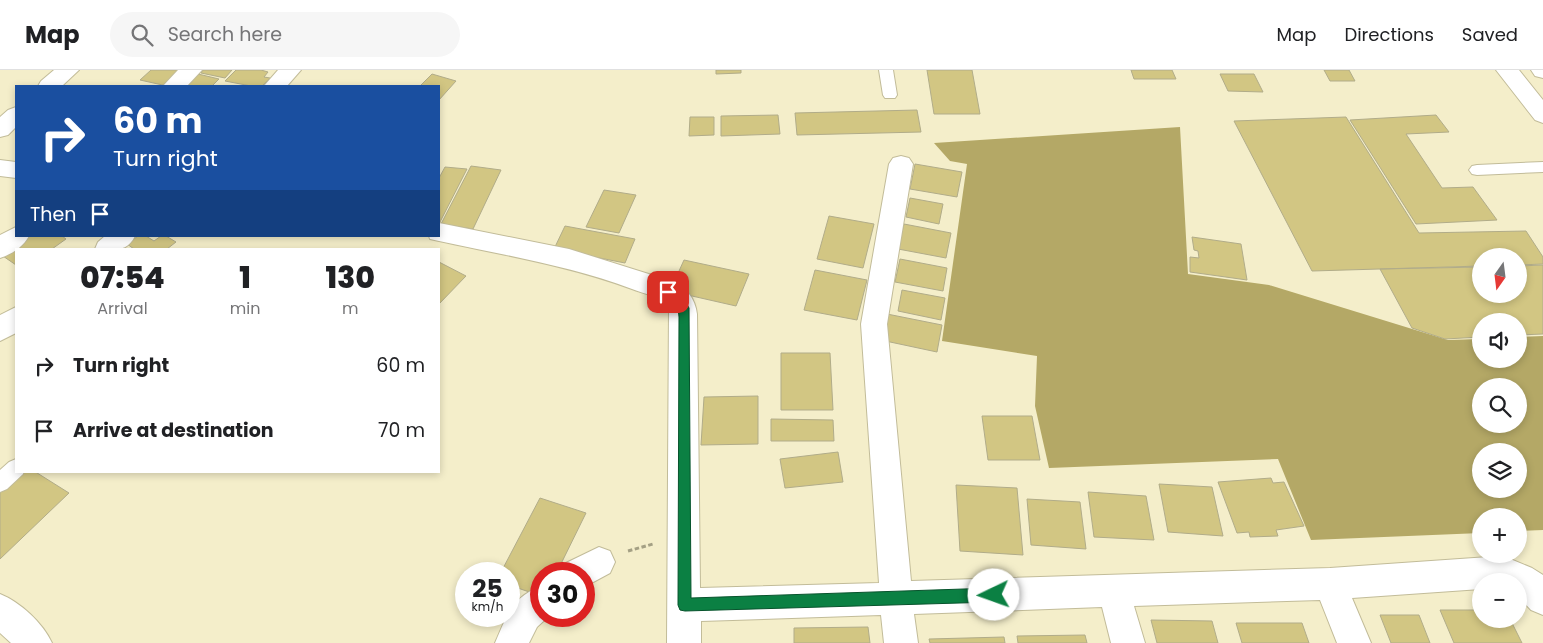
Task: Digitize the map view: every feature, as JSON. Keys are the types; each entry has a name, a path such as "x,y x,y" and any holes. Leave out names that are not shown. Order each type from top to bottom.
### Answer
{"main road":[{"path":"51,85 68,70"},
{"path":"175,85 191,70"},
{"path":"276,85 290,70"},
{"path":"1507,70 1543,115"},
{"path":"0,129 15,116"},
{"path":"901,164 874,324 901,643"},
{"path":"0,168 15,170"},
{"path":"440,232 536,251 618,272 668,292 678,298 684,308 684,643"},
{"path":"0,248 16,237"},
{"path":"108,248 122,237"},
{"path":"0,330 15,319"},
{"path":"685,605 1330,584 1503,572 1518,576 1531,585 1543,599"},
{"path":"1330,584 1354,643"},
{"path":"1113,590 1128,643"},
{"path":"512,643 524,615 530,610"},
{"path":"1,613 35,643"}],"lane":[{"path":"886,70 890,96"},
{"path":"1477,170 1543,167"},
{"path":"0,483 15,469"}],"path":[{"path":"595,565 642,546 685,536"}],"shaded area":[{"path":"1180,127 1188,274 1269,285 1448,340 1472,339 1472,368 1527,368 1527,337 1543,336 1543,530 1527,531 1527,508 1472,508 1472,533 1311,540 1278,459 1049,468 1035,406 1037,356 942,341 967,164 950,161 934,143"}],"building":[{"path":"151,70 184,70 168,85 140,80"},
{"path":"203,70 232,70 225,78 201,73"},
{"path":"236,70 261,70 268,72 264,77 270,78 263,85 246,85 225,81"},
{"path":"716,70 741,70 741,73 716,74"},
{"path":"927,70 972,70 980,114 934,114"},
{"path":"1131,70 1172,70 1176,79 1134,79"},
{"path":"1324,70 1349,70 1355,81 1330,81"},
{"path":"198,74 219,79 213,85 187,85"},
{"path":"432,74 456,81 440,99 440,85 421,85"},
{"path":"1220,74 1254,74 1263,92 1228,91"},
{"path":"917,110 921,132 797,135 795,113"},
{"path":"778,115 780,134 721,136 721,116"},
{"path":"1436,115 1449,132 1406,134 1442,188 1473,187 1497,220 1416,224 1350,120"},
{"path":"690,117 714,117 714,135 689,136"},
{"path":"1346,117 1419,233 1526,231 1543,257 1543,264 1528,265 1528,248 1472,248 1472,266 1312,271 1234,121"},
{"path":"915,164 962,172 957,197 910,189"},
{"path":"471,166 501,170 473,229 441,224"},
{"path":"445,167 467,169 440,222 440,176"},
{"path":"604,190 636,195 619,233 586,227"},
{"path":"910,198 943,204 939,224 906,217"},
{"path":"829,216 874,224 863,268 817,259"},
{"path":"904,224 951,233 946,258 898,249"},
{"path":"565,226 635,239 625,263 554,249"},
{"path":"19,237 63,237 66,239 53,248 15,248 15,264 0,254 0,250"},
{"path":"137,237 148,237 154,241 160,237 168,237 176,242 168,248 133,248 127,244"},
{"path":"1192,237 1241,244 1247,280 1190,272 1190,257 1199,258 1198,251 1194,250"},
{"path":"900,259 947,268 943,291 895,282"},
{"path":"684,260 749,274 736,306 670,291"},
{"path":"440,263 466,276 440,303"},
{"path":"1543,265 1543,334 1527,335 1527,313 1472,313 1472,338 1445,339 1412,328 1380,269 1472,267 1472,303 1527,303 1528,266"},
{"path":"815,270 867,280 857,320 804,310"},
{"path":"902,290 945,298 941,320 898,311"},
{"path":"882,313 942,325 937,352 876,339"},
{"path":"781,353 830,353 833,410 781,410"},
{"path":"758,396 758,444 701,445 704,397"},
{"path":"982,416 1032,416 1040,460 988,460"},
{"path":"771,419 833,420 834,441 771,441"},
{"path":"838,452 843,482 785,488 780,459"},
{"path":"18,473 37,473 69,493 0,559 0,489"},
{"path":"1271,478 1273,483 1284,482 1304,526 1276,530 1278,536 1250,537 1249,532 1237,533 1218,482"},
{"path":"1159,484 1212,487 1223,536 1168,532"},
{"path":"956,485 1017,488 1023,555 960,551"},
{"path":"1088,492 1146,496 1154,540 1094,537"},
{"path":"540,498 586,513 562,562 530,562 530,592 520,589 520,562 506,562"},
{"path":"1027,499 1080,502 1086,549 1031,545"},
{"path":"1440,610 1472,610 1472,628 1514,628 1522,643 1454,643"},
{"path":"1380,615 1419,615 1430,643 1391,643"},
{"path":"1151,620 1212,621 1218,643 1157,643"},
{"path":"1236,623 1302,623 1309,643 1242,643"},
{"path":"868,627 870,643 794,643 794,628"},
{"path":"1085,635 1087,643 1018,643 1017,636"},
{"path":"1004,637 1005,643 930,643 929,639"}],"route":[{"path":"668,292 678,298 684,308 685,605 994,595"}]}
